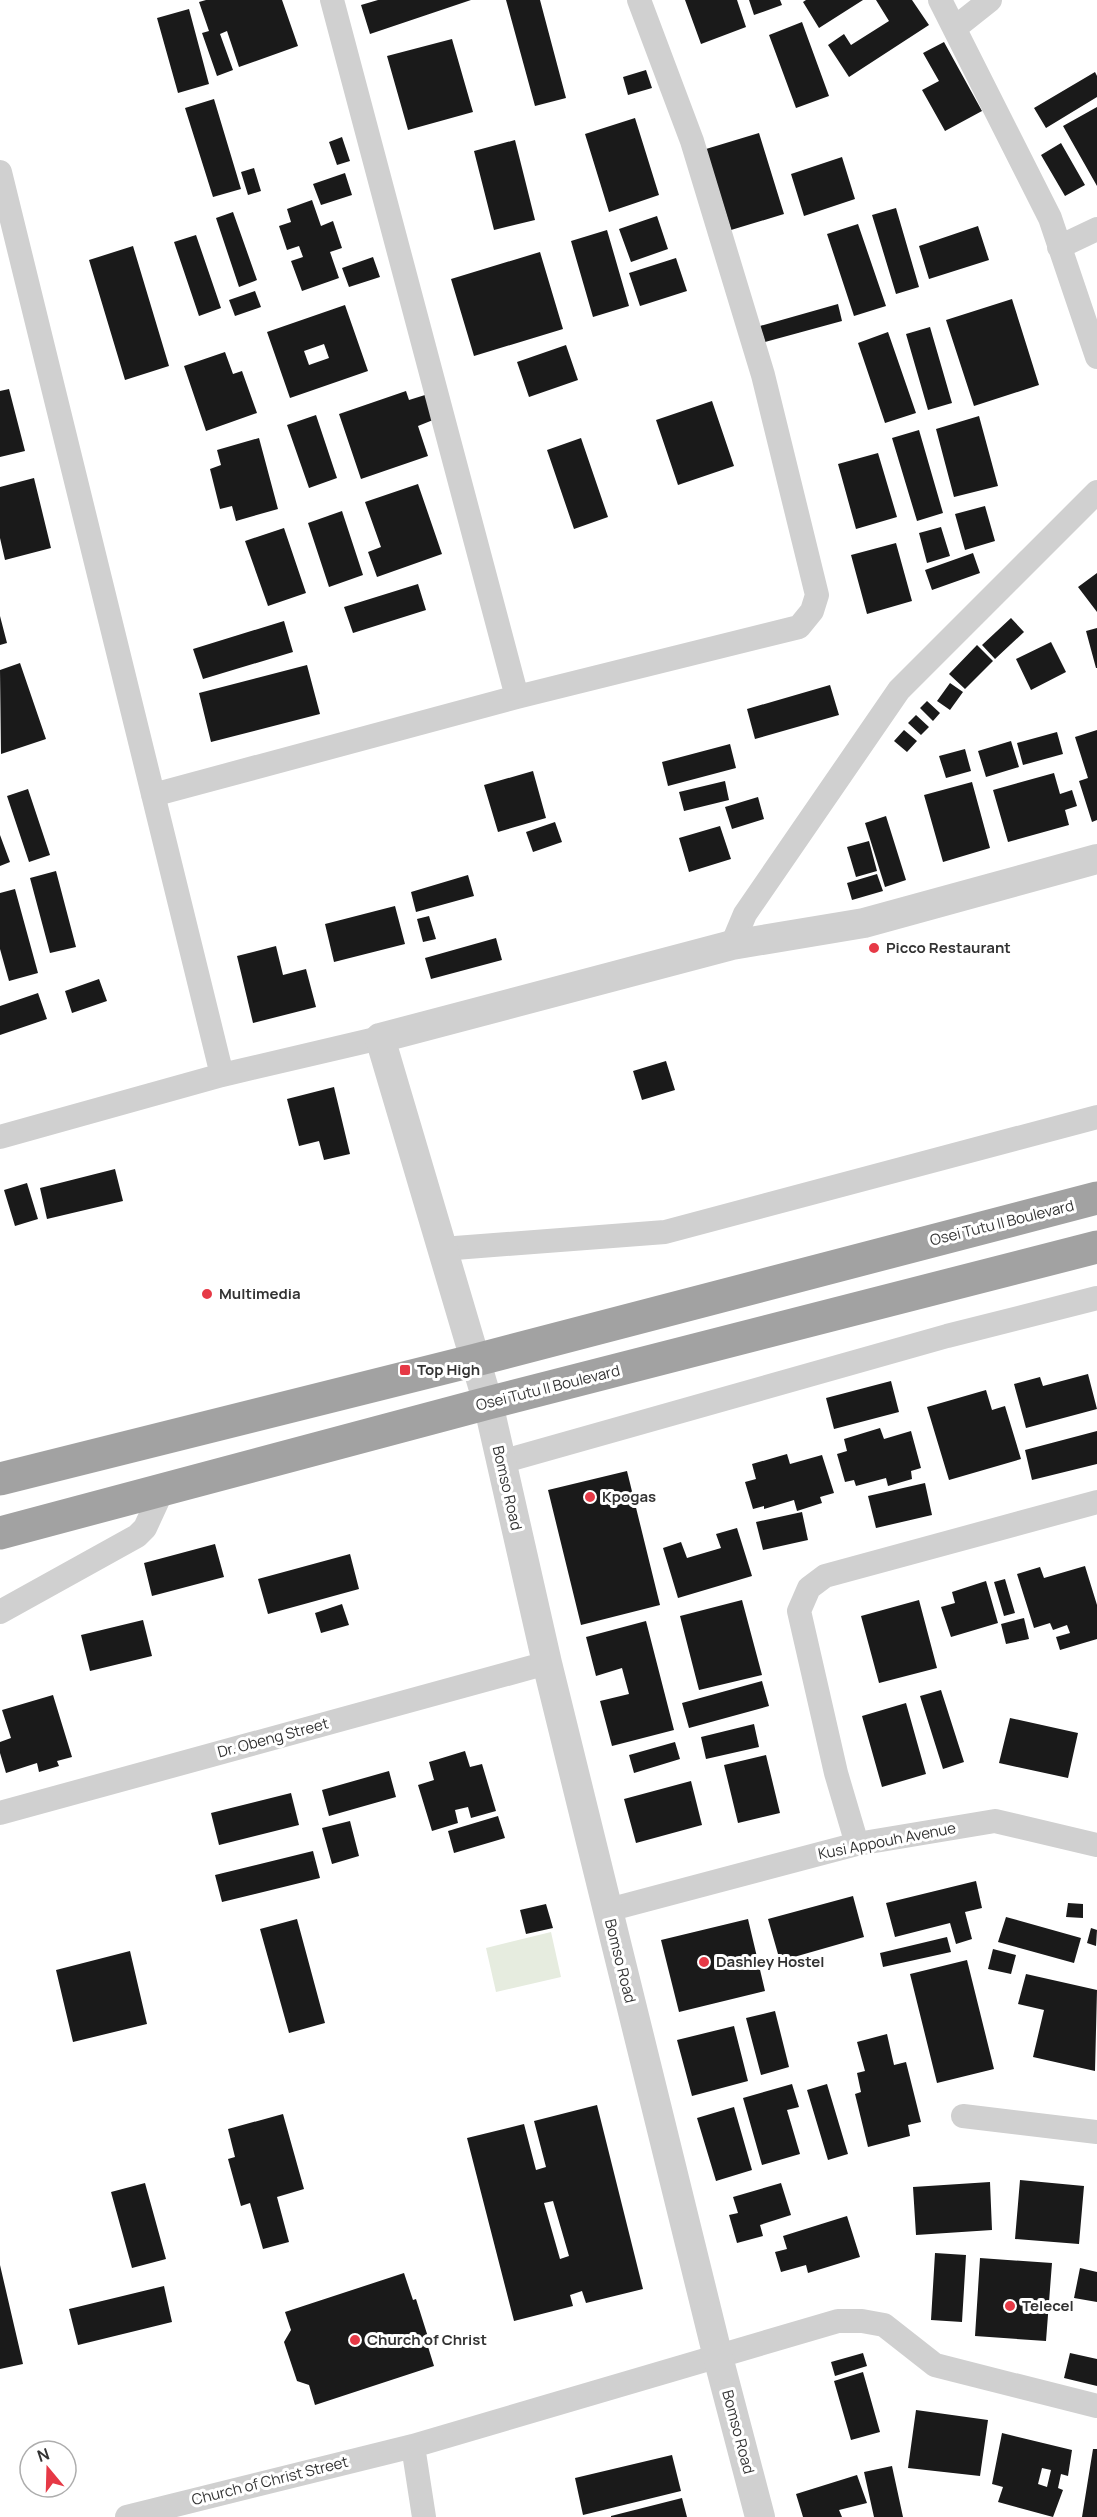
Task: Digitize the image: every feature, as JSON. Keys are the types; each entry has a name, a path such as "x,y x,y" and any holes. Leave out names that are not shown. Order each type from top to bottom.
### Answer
{"highway":[{"name":"Osei Tutu II Boulevard","path":"0,1479 476,1360 1097,1198"},
{"name":"Osei Tutu II Boulevard","path":"0,1533 488,1403 1097,1247"}],"street":[{"path":"332,0 517,697"},
{"path":"153,795 517,697 799,627 812,611 818,595 759,364 692,141 639,0"},
{"path":"940,0 956,27 1050,218 1097,357"},
{"path":"956,27 990,0"},
{"path":"0,172 222,1075"},
{"path":"1059,247 1097,229"},
{"path":"732,945 745,914 899,690 1097,492"},
{"path":"0,1137 222,1075 380,1038 732,945 864,922 1097,859"},
{"name":"Bomso Road","path":"380,1038 488,1403 547,1664 718,2357 760,2517"},
{"path":"442,1249 665,1232 1097,1117"},
{"path":"501,1462 947,1336 1097,1298"},
{"path":"0,1612 136,1536 145,1528 163,1489"},
{"path":"857,1844 836,1773 799,1611 809,1588 825,1576 1097,1502"},
{"name":"Dr. Obeng Street","path":"0,1813 547,1664"},
{"name":"Kusi Appouh Avenue","path":"608,1910 857,1844 995,1821 1097,1845"},
{"path":"963,2116 1097,2132"},
{"name":"Church of Christ Street","path":"127,2517 413,2446 838,2321 862,2321 884,2325 935,2365 1097,2406"},
{"path":"413,2446 424,2517"}],"shaded area":[{"path":"551,1932 561,1977 496,1992 486,1948"}],"building":[{"path":"206,0 282,0 298,46 239,67 227,31 220,34 233,70 217,76 202,33 209,31 199,2"},
{"path":"378,0 471,0 370,34 361,5"},
{"path":"506,0 540,0 566,98 535,106"},
{"path":"685,0 737,0 746,27 701,44"},
{"path":"749,0 780,0 782,5 754,15"},
{"path":"806,0 863,0 819,28 803,2"},
{"path":"876,0 912,0 929,25 849,77 828,45 844,34 851,45 889,21"},
{"path":"189,9 209,84 178,93 157,18"},
{"path":"802,22 829,96 796,108 769,35"},
{"path":"452,39 473,112 408,130 387,56"},
{"path":"944,42 982,111 945,131 922,90 939,81 923,53"},
{"path":"646,70 652,88 628,95 623,77"},
{"path":"1095,72 1097,97 1046,128 1034,108"},
{"path":"214,99 241,189 213,197 185,108"},
{"path":"1097,107 1097,186 1063,126"},
{"path":"635,118 659,195 609,212 585,134"},
{"path":"759,133 784,214 731,230 706,149"},
{"path":"342,137 350,161 337,165 329,142"},
{"path":"515,140 535,220 494,230 474,151"},
{"path":"1061,143 1085,185 1065,196 1041,155"},
{"path":"842,157 855,199 804,216 791,174"},
{"path":"254,168 261,191 248,195 241,172"},
{"path":"345,173 352,195 321,205 313,184"},
{"path":"312,200 321,226 333,221 342,248 330,252 339,278 302,291 291,261 303,257 299,246 287,250 279,226 291,222 287,209"},
{"path":"896,208 919,287 896,294 872,215"},
{"path":"233,212 257,280 239,287 216,218"},
{"path":"657,216 668,249 631,262 619,229"},
{"path":"858,224 886,306 854,316 827,234"},
{"path":"978,226 989,260 929,279 919,246"},
{"path":"607,230 629,306 593,317 571,241"},
{"path":"196,235 221,308 199,316 174,242"},
{"path":"133,246 169,366 125,380 89,260"},
{"path":"540,252 563,329 474,356 451,279"},
{"path":"373,257 380,277 349,287 342,268"},
{"path":"676,258 687,291 640,306 629,273"},
{"path":"255,291 261,307 235,316 229,300"},
{"path":"1012,299 1039,385 974,406 946,320"},
{"path":"838,304 842,321 765,342 760,326"},
{"path":"345,305 368,371 290,398 267,332","holes":["324,344 329,358 309,365 304,351"]},
{"path":"930,327 952,403 928,410 906,334"},
{"path":"888,332 916,413 885,423 858,343"},
{"path":"566,345 578,380 529,397 517,362"},
{"path":"225,352 233,374 242,371 257,413 206,431 184,366"},
{"path":"9,389 25,451 0,457 0,391"},
{"path":"406,391 409,400 425,395 433,420 418,426 428,456 361,479 339,414"},
{"path":"712,401 734,466 678,485 656,420"},
{"path":"316,415 337,478 309,488 287,425"},
{"path":"979,416 998,486 954,497 936,429"},
{"path":"919,430 943,513 917,521 892,438"},
{"path":"259,438 278,509 236,521 232,506 220,509 210,469 221,465 217,450"},
{"path":"581,438 608,517 574,529 547,450"},
{"path":"878,453 897,517 856,529 838,464"},
{"path":"34,478 51,548 5,560 0,538 0,487"},
{"path":"418,484 442,554 377,577 368,552 381,547 365,502"},
{"path":"985,506 995,541 965,550 955,514"},
{"path":"342,511 363,575 329,587 308,523"},
{"path":"941,527 950,556 927,563 919,533"},
{"path":"284,528 306,593 268,606 245,541"},
{"path":"896,543 912,601 867,614 851,555"},
{"path":"973,553 980,573 932,590 925,570"},
{"path":"1097,573 1097,612 1078,587"},
{"path":"418,584 426,610 353,633 344,607"},
{"path":"0,616 7,643 0,645"},
{"path":"1011,618 1024,632 995,659 982,645"},
{"path":"284,621 293,652 203,679 193,649"},
{"path":"1097,628 1097,668 1096,668 1086,631"},
{"path":"1051,642 1066,672 1031,690 1016,659"},
{"path":"977,645 993,661 965,689 949,674"},
{"path":"20,663 46,739 1,754 0,670"},
{"path":"307,665 320,714 211,742 199,693"},
{"path":"950,683 963,692 950,710 937,701"},
{"path":"830,685 839,715 755,739 747,709"},
{"path":"927,701 940,713 933,721 920,708"},
{"path":"916,715 929,727 921,735 908,723"},
{"path":"904,730 917,741 907,752 894,741"},
{"path":"1097,730 1097,820 1092,822 1079,781 1088,778 1075,737"},
{"path":"1057,732 1063,754 1023,765 1017,743"},
{"path":"1011,741 1019,767 986,777 978,751"},
{"path":"730,744 736,768 668,786 662,762"},
{"path":"965,749 971,771 946,778 939,756"},
{"path":"533,771 546,818 498,832 484,785"},
{"path":"1054,773 1060,794 1072,790 1077,806 1065,810 1069,825 1008,842 993,790"},
{"path":"725,781 729,800 684,811 679,792"},
{"path":"972,782 990,848 943,862 924,795"},
{"path":"28,789 50,855 29,862 7,796"},
{"path":"758,797 764,819 732,829 725,807"},
{"path":"886,816 906,880 885,887 865,823"},
{"path":"555,822 562,842 533,852 526,832"},
{"path":"720,826 731,859 689,872 679,838"},
{"path":"0,835 10,862 0,866"},
{"path":"869,841 877,871 856,877 847,847"},
{"path":"56,871 76,947 50,953 30,878"},
{"path":"877,874 883,891 852,900 847,883"},
{"path":"468,875 474,896 416,912 411,892"},
{"path":"15,889 38,973 9,981 0,949 0,893"},
{"path":"395,906 405,944 334,962 325,924"},
{"path":"429,916 436,939 423,942 417,919"},
{"path":"496,938 502,960 431,979 425,958"},
{"path":"276,946 283,975 306,969 316,1007 253,1023 237,956"},
{"path":"99,979 107,1001 72,1013 65,991"},
{"path":"38,993 47,1019 0,1035 0,1006"},
{"path":"666,1061 675,1090 642,1100 633,1071"},
{"path":"334,1087 350,1154 324,1160 319,1141 299,1146 287,1099"},
{"path":"115,1169 123,1201 47,1219 40,1188"},
{"path":"27,1183 38,1219 15,1226 4,1190"},
{"path":"1088,1374 1097,1409 1026,1428 1014,1384 1040,1377 1043,1386"},
{"path":"891,1381 899,1412 834,1429 826,1398"},
{"path":"986,1390 992,1410 1005,1406 1021,1459 949,1480 927,1407"},
{"path":"880,1428 884,1439 911,1431 921,1468 911,1471 912,1479 888,1486 886,1478 856,1486 854,1480 845,1482 837,1454 847,1451 844,1439"},
{"path":"1097,1431 1097,1464 1032,1480 1025,1450"},
{"path":"787,1454 790,1464 822,1455 834,1493 820,1497 822,1503 797,1511 794,1500 764,1509 764,1506 753,1509 745,1482 756,1479 752,1464"},
{"path":"627,1471 660,1605 581,1625 548,1490"},
{"path":"925,1483 932,1515 876,1528 868,1496"},
{"path":"802,1512 808,1540 763,1550 756,1522"},
{"path":"737,1528 752,1576 678,1598 663,1548 681,1542 687,1558 721,1548 716,1534"},
{"path":"215,1544 224,1577 152,1596 144,1563"},
{"path":"350,1554 359,1589 268,1614 258,1579"},
{"path":"1085,1566 1097,1605 1097,1639 1060,1650 1056,1637 1070,1633 1067,1625 1053,1630 1050,1623 1034,1628 1017,1574 1040,1567 1044,1578"},
{"path":"1005,1579 1015,1613 1004,1616 994,1582"},
{"path":"986,1581 998,1623 951,1637 941,1607 955,1603 952,1592"},
{"path":"742,1600 762,1675 699,1690 680,1616"},
{"path":"919,1600 937,1668 879,1683 861,1616"},
{"path":"342,1604 349,1625 321,1633 315,1613"},
{"path":"1024,1618 1029,1639 1006,1644 1001,1624"},
{"path":"143,1620 152,1656 90,1671 81,1635"},
{"path":"646,1621 674,1730 612,1746 600,1701 629,1694 622,1668 596,1676 586,1637"},
{"path":"762,1681 769,1706 689,1728 682,1703"},
{"path":"941,1690 964,1762 943,1769 920,1696"},
{"path":"53,1695 72,1757 57,1761 59,1766 39,1772 37,1763 6,1773 0,1753 0,1742 11,1738 2,1710"},
{"path":"906,1703 926,1774 882,1787 862,1716"},
{"path":"1010,1718 1078,1733 1068,1778 999,1763"},
{"path":"754,1724 759,1747 706,1759 701,1737"},
{"path":"675,1742 680,1759 634,1773 629,1755"},
{"path":"465,1751 470,1767 482,1764 496,1811 471,1818 468,1807 455,1810 458,1823 432,1831 418,1785 434,1780 429,1762"},
{"path":"766,1755 780,1813 738,1823 724,1765"},
{"path":"389,1771 396,1797 329,1816 322,1790"},
{"path":"691,1781 702,1825 636,1843 624,1799"},
{"path":"291,1793 299,1825 219,1845 211,1813"},
{"path":"498,1816 505,1838 454,1853 448,1831"},
{"path":"350,1821 359,1856 332,1864 322,1828"},
{"path":"313,1851 320,1878 222,1902 215,1875"},
{"path":"976,1881 982,1908 965,1912 972,1939 956,1944 950,1923 895,1937 886,1903"},
{"path":"853,1896 864,1937 780,1961 768,1919"},
{"path":"1068,1903 1083,1904 1083,1918 1066,1917"},
{"path":"546,1904 553,1928 526,1934 520,1910"},
{"path":"1006,1917 1081,1938 1074,1963 998,1942"},
{"path":"297,1919 325,2023 289,2033 260,1929"},
{"path":"748,1919 765,1991 679,2012 661,1940"},
{"path":"1091,1928 1097,1930 1096,1946 1087,1943"},
{"path":"947,1937 951,1952 883,1967 880,1953"},
{"path":"993,1949 1016,1955 1011,1974 988,1969"},
{"path":"130,1951 147,2024 73,2042 56,1970"},
{"path":"967,1960 994,2069 937,2083 910,1974"},
{"path":"1026,1974 1097,1990 1095,2071 1033,2057 1044,2010 1018,2004"},
{"path":"775,2011 789,2067 761,2075 746,2018"},
{"path":"734,2026 748,2081 692,2096 677,2040"},
{"path":"887,2034 894,2065 906,2062 921,2122 908,2125 910,2136 868,2147 855,2094 861,2092 857,2073 865,2071 857,2042"},
{"path":"792,2084 799,2107 787,2110 800,2154 762,2165 743,2098"},
{"path":"827,2084 848,2154 828,2160 807,2090"},
{"path":"597,2105 643,2289 586,2303 582,2291 570,2295 573,2306 514,2321 467,2138 524,2124 536,2170 546,2167 534,2121","holes":["553,2201 569,2256 560,2259 544,2203"]},
{"path":"734,2107 752,2170 716,2181 697,2118"},
{"path":"283,2114 304,2189 277,2197 289,2242 263,2249 250,2203 241,2206 228,2159 235,2157 228,2129"},
{"path":"1020,2180 1084,2186 1079,2244 1015,2239"},
{"path":"990,2182 992,2230 916,2235 913,2187"},
{"path":"145,2183 166,2259 132,2268 111,2192"},
{"path":"781,2183 791,2215 760,2225 763,2236 737,2243 729,2215 738,2213 733,2197"},
{"path":"847,2216 860,2257 808,2273 806,2265 781,2272 775,2252 787,2249 783,2236"},
{"path":"935,2253 966,2255 962,2322 931,2320"},
{"path":"980,2258 1052,2263 1046,2341 975,2336"},
{"path":"0,2265 23,2364 0,2369"},
{"path":"1080,2268 1097,2272 1097,2302 1074,2298"},
{"name":"Church of Christ","path":"404,2273 413,2300 416,2299 434,2366 315,2405 309,2385 297,2381 284,2342 291,2330 285,2312"},
{"path":"164,2286 172,2322 78,2345 69,2309"},
{"path":"863,2353 867,2366 835,2376 831,2362"},
{"path":"1070,2353 1097,2359 1097,2386 1064,2378"},
{"path":"863,2372 880,2432 851,2440 834,2381"},
{"path":"916,2410 988,2420 980,2476 908,2468"},
{"path":"1002,2433 1072,2450 1068,2476 1061,2474 1058,2488 1063,2490 1053,2517 998,2502 1003,2487 992,2484","holes":["1042,2468 1051,2470 1047,2487 1038,2484"]},
{"path":"1093,2449 1097,2449 1097,2517 1082,2517"},
{"path":"672,2455 681,2491 583,2515 575,2478"},
{"path":"892,2466 903,2517 874,2517 864,2472"},
{"path":"857,2475 867,2503 839,2510 842,2517 803,2517 796,2494"},
{"path":"682,2498 687,2517 611,2517 611,2516"}],"place":[{"name":"Picco Restaurant","path":"874,948"},
{"name":"Multimedia","path":"207,1294"},
{"name":"Top High","path":"405,1370"},
{"name":"Kpogas","path":"590,1497"},
{"name":"Dashley Hostel","path":"704,1962"},
{"name":"Telecel","path":"1010,2306"},
{"name":"Church of Christ","path":"355,2340"}]}
